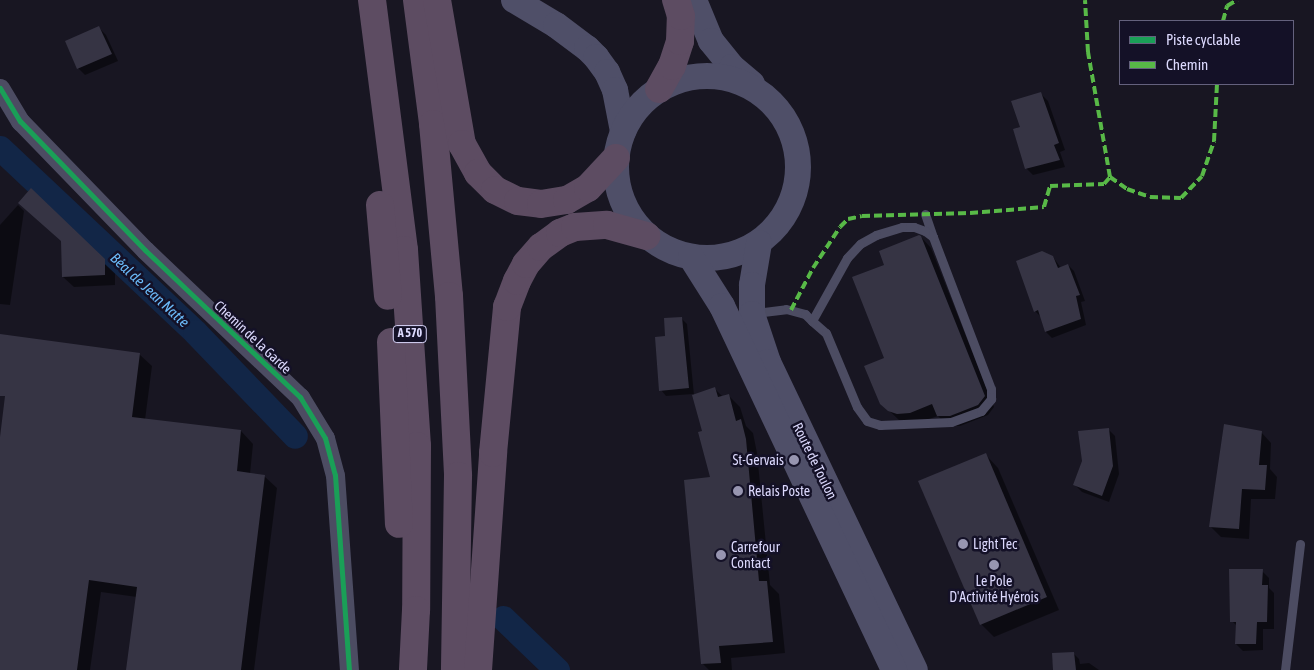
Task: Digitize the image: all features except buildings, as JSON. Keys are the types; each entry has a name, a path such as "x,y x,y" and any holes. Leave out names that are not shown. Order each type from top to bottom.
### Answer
{"highway":[{"path":"353,0 376,166 387,279 400,560 399,670"},
{"name":"A 570","path":"372,0 404,250 417,446 416,610 413,670"},
{"path":"417,0 434,124 449,296 458,476 455,670"},
{"path":"437,0 462,144 478,173 495,190 518,201 541,204 567,200 588,188 616,158"},
{"path":"659,88 672,66 680,40 681,16 676,0"},
{"path":"478,670 506,316 507,307 517,281 526,264 541,247 560,233 575,227 607,225 647,236"}],"main road":[{"path":"514,0 564,31 596,57 608,72 615,90 623,131"},
{"path":"694,0 710,41 732,67 760,91 781,112 795,138 799,168 794,197 780,223 759,243 738,254 714,259 691,257 667,250 647,236 628,214 618,187 616,158 623,131 638,107 659,88 684,78 710,75 736,79 760,91"},
{"name":"Route de Toulon","path":"759,243 752,285 752,314 768,362 915,670"},
{"name":"Route de Toulon","path":"691,257 722,306 894,670"}],"street":[{"name":"Chemin de la Garde","path":"0,88 20,121 145,250 300,397 325,438 335,475 349,670"}],"lane":[{"path":"752,314 771,309 786,309 805,314 826,333 857,407 867,421 880,425 951,422 981,411 992,399 990,389 925,214"},
{"path":"812,321 847,258 860,244 876,235 902,227 914,227 925,231 933,237"},
{"path":"1285,670 1300,544"}],"waterway":[{"name":"Béal de Jean Natte","path":"0,148 195,332 295,436"},
{"name":"Béal de Jean Natte","path":"503,618 557,670"}],"marked path":[{"path":"791,310 813,268 840,227 848,219 862,216 970,213 1044,207 1050,186 1104,184 1110,177 1088,52 1085,0"},
{"path":"1223,20 1227,6 1237,0"},
{"path":"1110,177 1127,189 1150,197 1181,198 1202,176 1214,141 1217,85"}],"cycle path":[{"path":"0,88 20,121 145,250 300,397 325,438 335,475 349,670"}],"place":[{"name":"St-Gervais","path":"794,460"},
{"name":"Relais Poste","path":"738,491"},
{"name":"Light Tec","path":"963,544"},
{"name":"Carrefour Contact","path":"721,555"},
{"name":"Le Pole D'Activité Hyérois","path":"994,565"}]}
